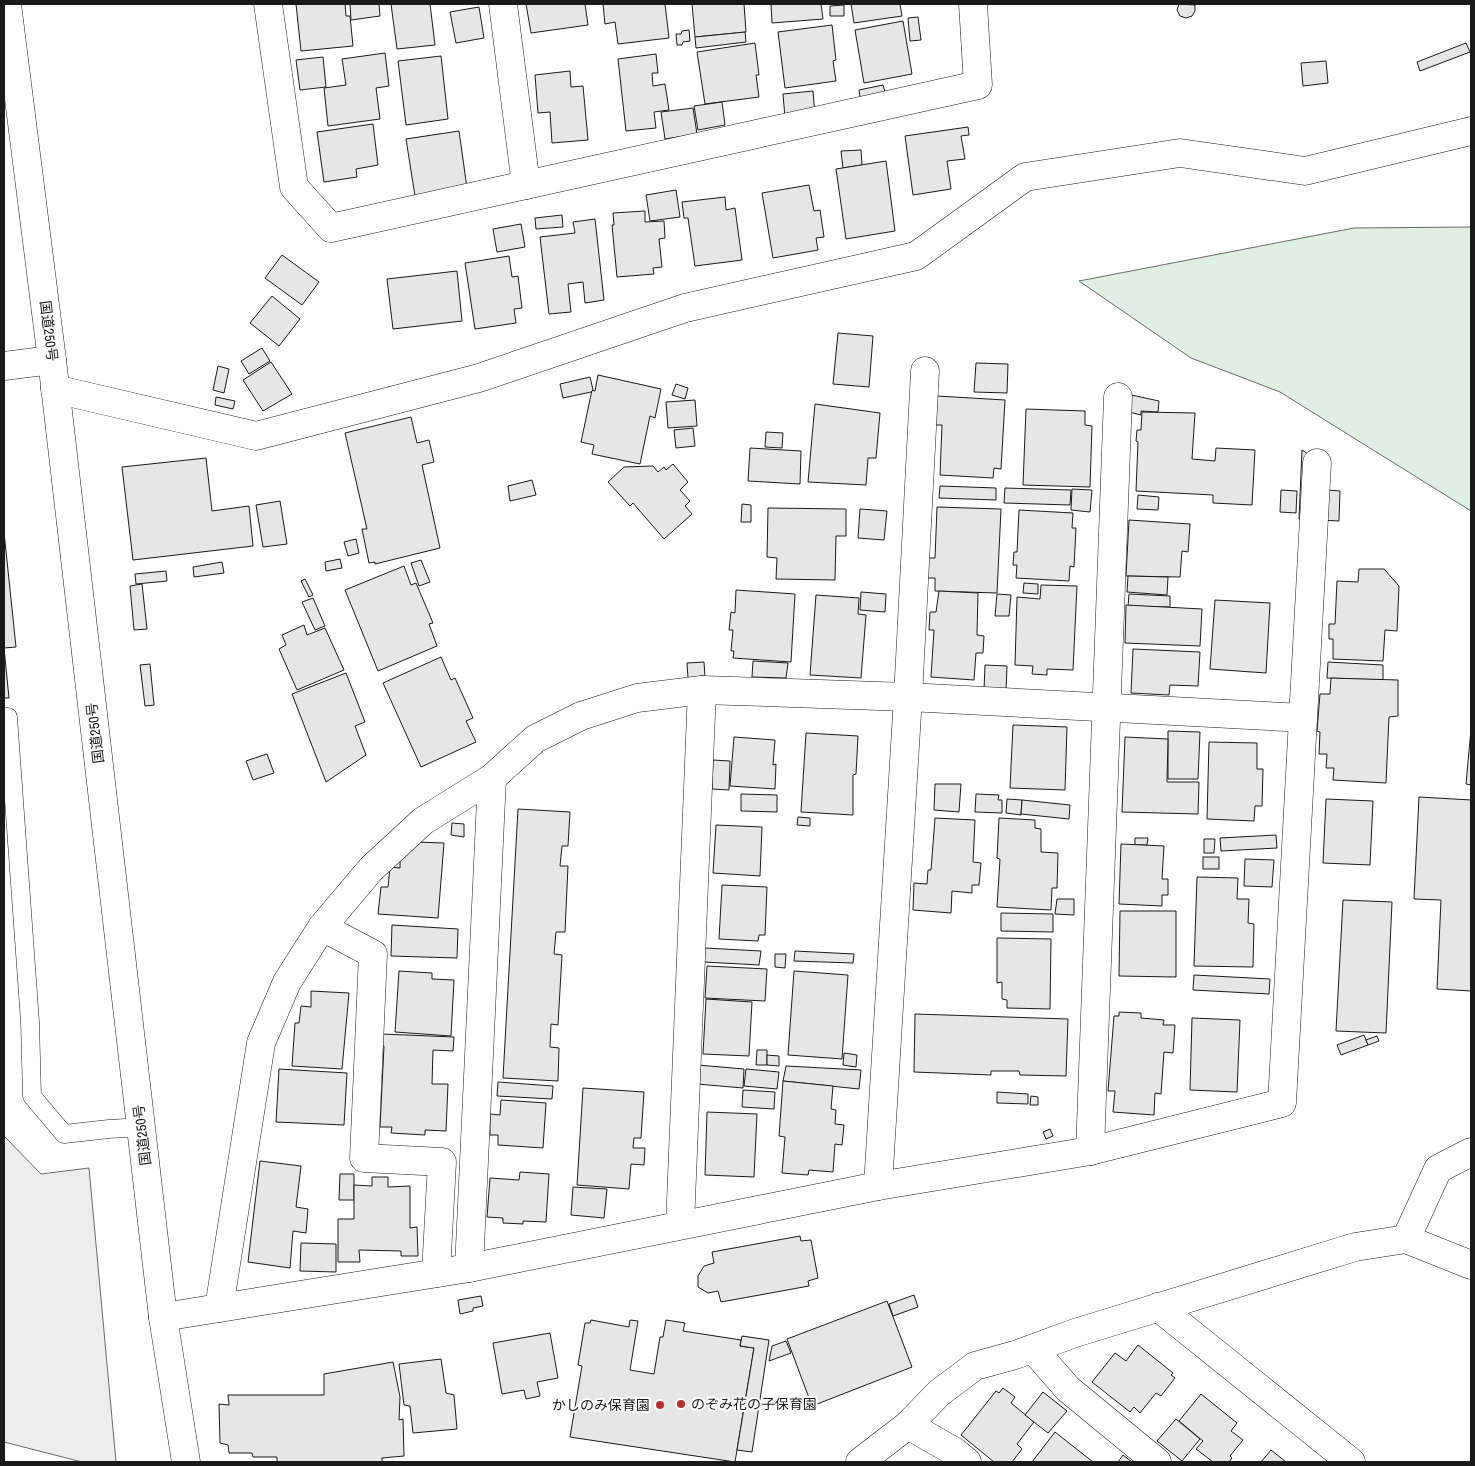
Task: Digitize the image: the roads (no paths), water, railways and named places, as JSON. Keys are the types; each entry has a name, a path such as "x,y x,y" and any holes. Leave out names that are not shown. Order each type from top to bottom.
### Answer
{"main road":[{"name":"国道250号","path":"7,4 52,360 164,1317 186,1462"},
{"path":"268,4 294,187 331,228 978,85 973,4"},
{"path":"503,4 526,185"},
{"path":"55,389 256,436 479,378 685,308 916,256 1025,177 1180,153 1305,171 1471,131"},
{"path":"4,366 52,360"},
{"path":"878,1186 908,697 925,371"},
{"path":"1090,1151 1118,397"},
{"path":"164,1317 469,1268 878,1186 1090,1151 1282,1103 1317,463"},
{"path":"680,1225 702,690"},
{"path":"219,1308 261,1043 287,982 322,927 371,869 423,820 492,778 535,739 581,716 637,698 702,690 908,697 1303,718"},
{"path":"469,1268 492,778"},
{"path":"322,927 372,954 364,1158 442,1162 436,1273"},
{"path":"1406,1239 1438,1169 1471,1152"},
{"path":"860,1462 908,1425 939,1394 975,1366 1033,1349 1075,1333 1355,1247 1406,1239 1471,1264"},
{"path":"1158,1307 1351,1462"},
{"path":"1033,1349 1068,1389 1157,1462"},
{"path":"908,1425 955,1452 967,1462"}],"lane":[{"path":"4,717 8,717 30,1022 32,1096 64,1134 141,1127"}],"place":[{"name":"のぞみ花の子保育園","path":"681,1404"},
{"name":"かしのみ保育園","path":"660,1405"}]}
